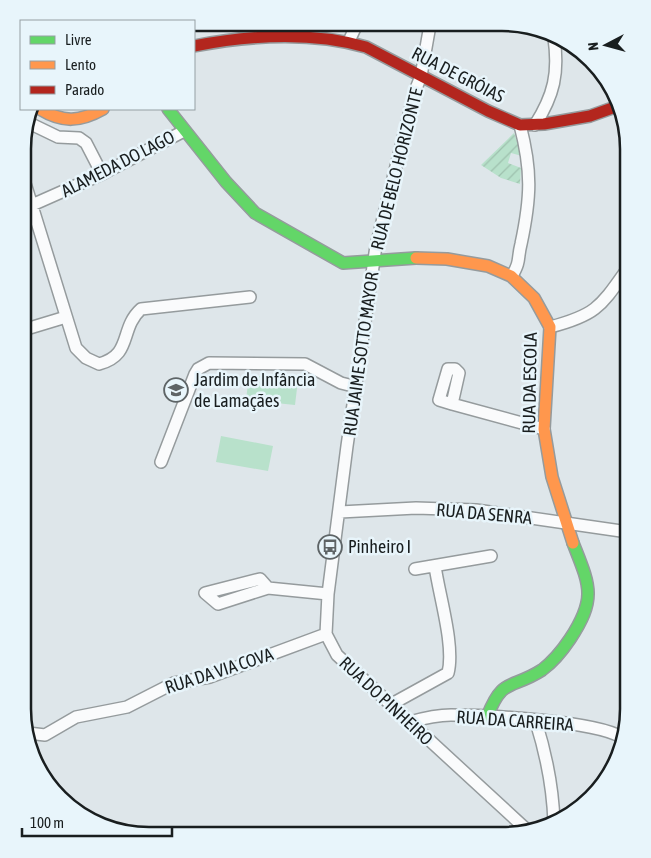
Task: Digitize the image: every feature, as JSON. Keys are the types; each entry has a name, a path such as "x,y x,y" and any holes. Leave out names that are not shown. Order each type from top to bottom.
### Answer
{"street":[{"path":"349,41 354,31"},
{"name":"RUA DE BELO HORIZONTE","path":"374,262 398,156 421,76 429,31"},
{"name":"RUA DE GRÓIAS","path":"195,46 216,40 245,38 349,41 520,125 535,125 590,116 613,108"},
{"path":"535,125 550,97 555,80 557,63 555,44"},
{"path":"42,110 52,117 68,122 85,119 101,110"},
{"name":"RUA DA ESCOLA","path":"169,110 184,131 255,213 343,264 414,258 447,259 488,266 512,276 534,298 550,327 544,429 552,478 565,522 587,579 590,593 583,619 558,656 541,670 501,689 494,699 487,717"},
{"path":"34,125 58,137 79,138 86,143 102,174"},
{"path":"512,276 520,263 520,249 529,192 529,159 520,125"},
{"name":"ALAMEDA DO LAGO","path":"31,206 102,174 184,131"},
{"path":"31,219 76,348 86,358 99,364 111,361 117,355 125,341 130,319 141,309 250,297"},
{"name":"RUA JAIME SOTTO MAYOR","path":"340,512 347,446 374,262"},
{"path":"550,327 593,312 620,278"},
{"path":"31,328 66,317"},
{"path":"161,462 195,374 203,365 209,363 305,364 341,383 356,387"},
{"path":"452,404 544,429"},
{"name":"RUA DA SENRA","path":"340,512 448,508 619,531"},
{"path":"326,634 328,594 340,512"},
{"path":"415,568 491,556"},
{"path":"390,705 440,679 448,672 451,661 450,645 435,566"},
{"path":"268,588 328,594"},
{"name":"RUA DO PINHEIRO","path":"326,634 337,655 522,825"},
{"name":"RUA DA VIA COVA","path":"34,733 45,735 76,717 127,707 174,683 210,677 326,634"},
{"name":"RUA DA CARREIRA","path":"410,722 424,718 450,715 487,717 592,727 617,734"},
{"path":"536,722 545,752 553,815"}],"green space":[{"path":"514,133 522,156 511,153 508,163 521,168 520,184 501,178 481,165"},
{"path":"249,375 298,380 295,405 246,400"},
{"path":"221,436 273,446 268,471 216,462"}],"traffic: fast":[{"path":"169,110 226,182 255,213 343,263 416,258"},
{"path":"487,717 503,689 546,667 564,648 579,625 584,613 588,592 584,570 573,543"}],"traffic: slow":[{"path":"42,110 64,119 79,118 101,110"},
{"path":"416,258 447,259 488,266 511,276 534,298 550,327 544,429 552,477 573,543"}],"traffic: jam":[{"path":"195,46 237,39 280,36 324,39 366,47 488,111 520,125 544,124 590,116 613,108"}],"place":[{"name":"Jardim de Infância de Lamaçães","path":"176,390"},
{"name":"Pinheiro I","path":"330,547"}]}
